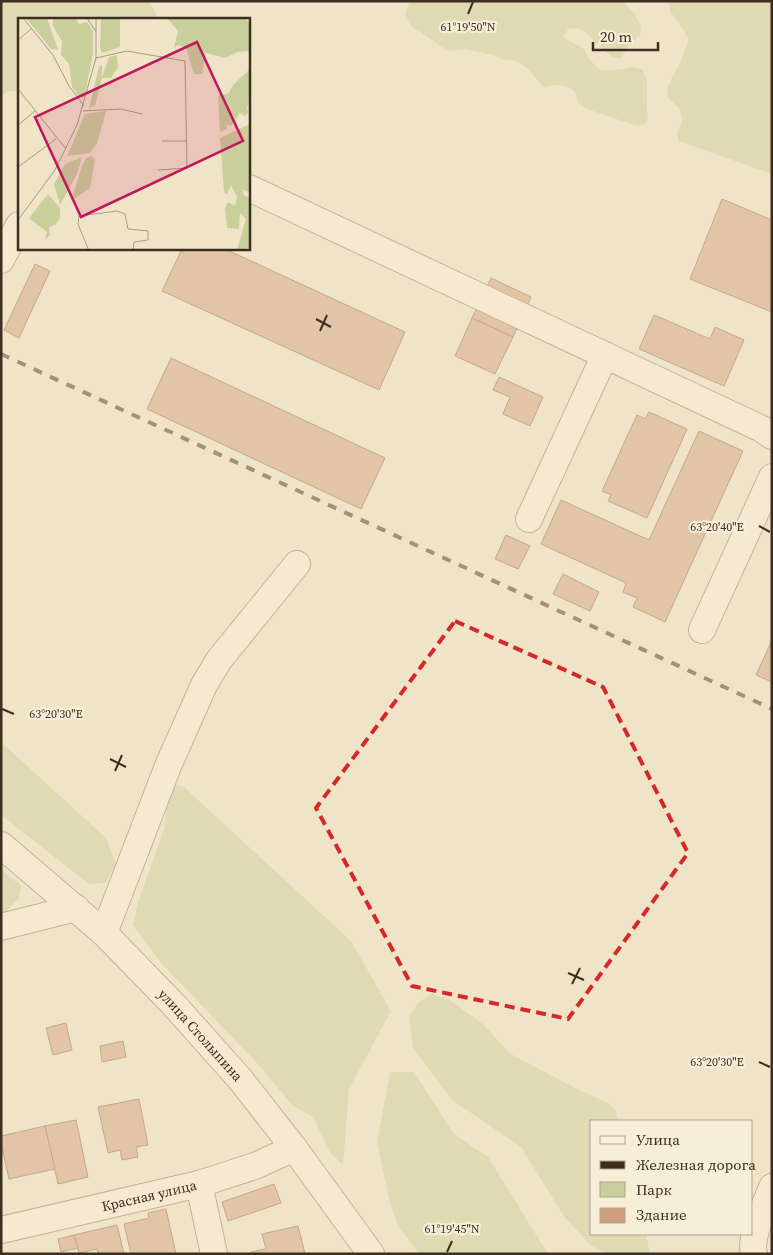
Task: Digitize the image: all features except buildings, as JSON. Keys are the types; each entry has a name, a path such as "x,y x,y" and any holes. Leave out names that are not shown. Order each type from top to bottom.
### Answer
{"street":[{"path":"250,188 762,429 772,436"},
{"path":"1,260 18,227"},
{"path":"529,519 605,355"},
{"path":"702,630 772,477"},
{"path":"104,933 168,766 204,685 219,660 297,564"},
{"name":"улица Столыпина","path":"1,844 104,933 174,1005 240,1079 294,1148 371,1254"},
{"path":"1,927 76,908"},
{"name":"Красная улица","path":"1,1230 199,1184 255,1166 294,1148"},
{"path":"199,1184 214,1254"},
{"path":"754,1254 753,1238 772,1187"}],"highlighted area":[{"path":"455,621 603,687 688,853 568,1019 412,986 316,808"}],"green space":[{"path":"1,1 148,1 154,9 158,18 18,18 18,91 10,91 1,95"},
{"path":"410,1 622,1 635,14 641,26 640,35 621,58 612,57 588,34 580,29 569,28 563,37 584,49 590,60 599,69 604,71 633,67 642,69 647,80 648,118 645,124 637,126 587,109 578,103 575,91 571,88 556,85 543,87 527,68 516,61 465,49 450,51 440,46 412,28 405,14"},
{"path":"669,1 772,1 772,174 679,141 677,133 682,121 680,109 668,98 667,88 680,63 689,39 670,11"},
{"path":"1,742 106,838 116,864 105,883 89,884 1,815"},
{"path":"170,784 184,787 351,941 391,1011 349,1089 343,1164 331,1154 313,1117 293,1106 256,1062 161,963 133,925 138,902 164,829"},
{"path":"1,869 21,886 19,898 1,915"},
{"path":"431,994 450,1000 484,1025 509,1053 608,1103 616,1111 618,1120 590,1120 590,1235 646,1235 650,1254 607,1254 590,1245 563,1215 521,1147 452,1100 413,1048 409,1017 418,1003"},
{"path":"390,1072 414,1072 454,1134 488,1157 548,1254 419,1254 399,1227 390,1204 377,1142"}],"railway":[{"path":"1,354 772,709"}]}
